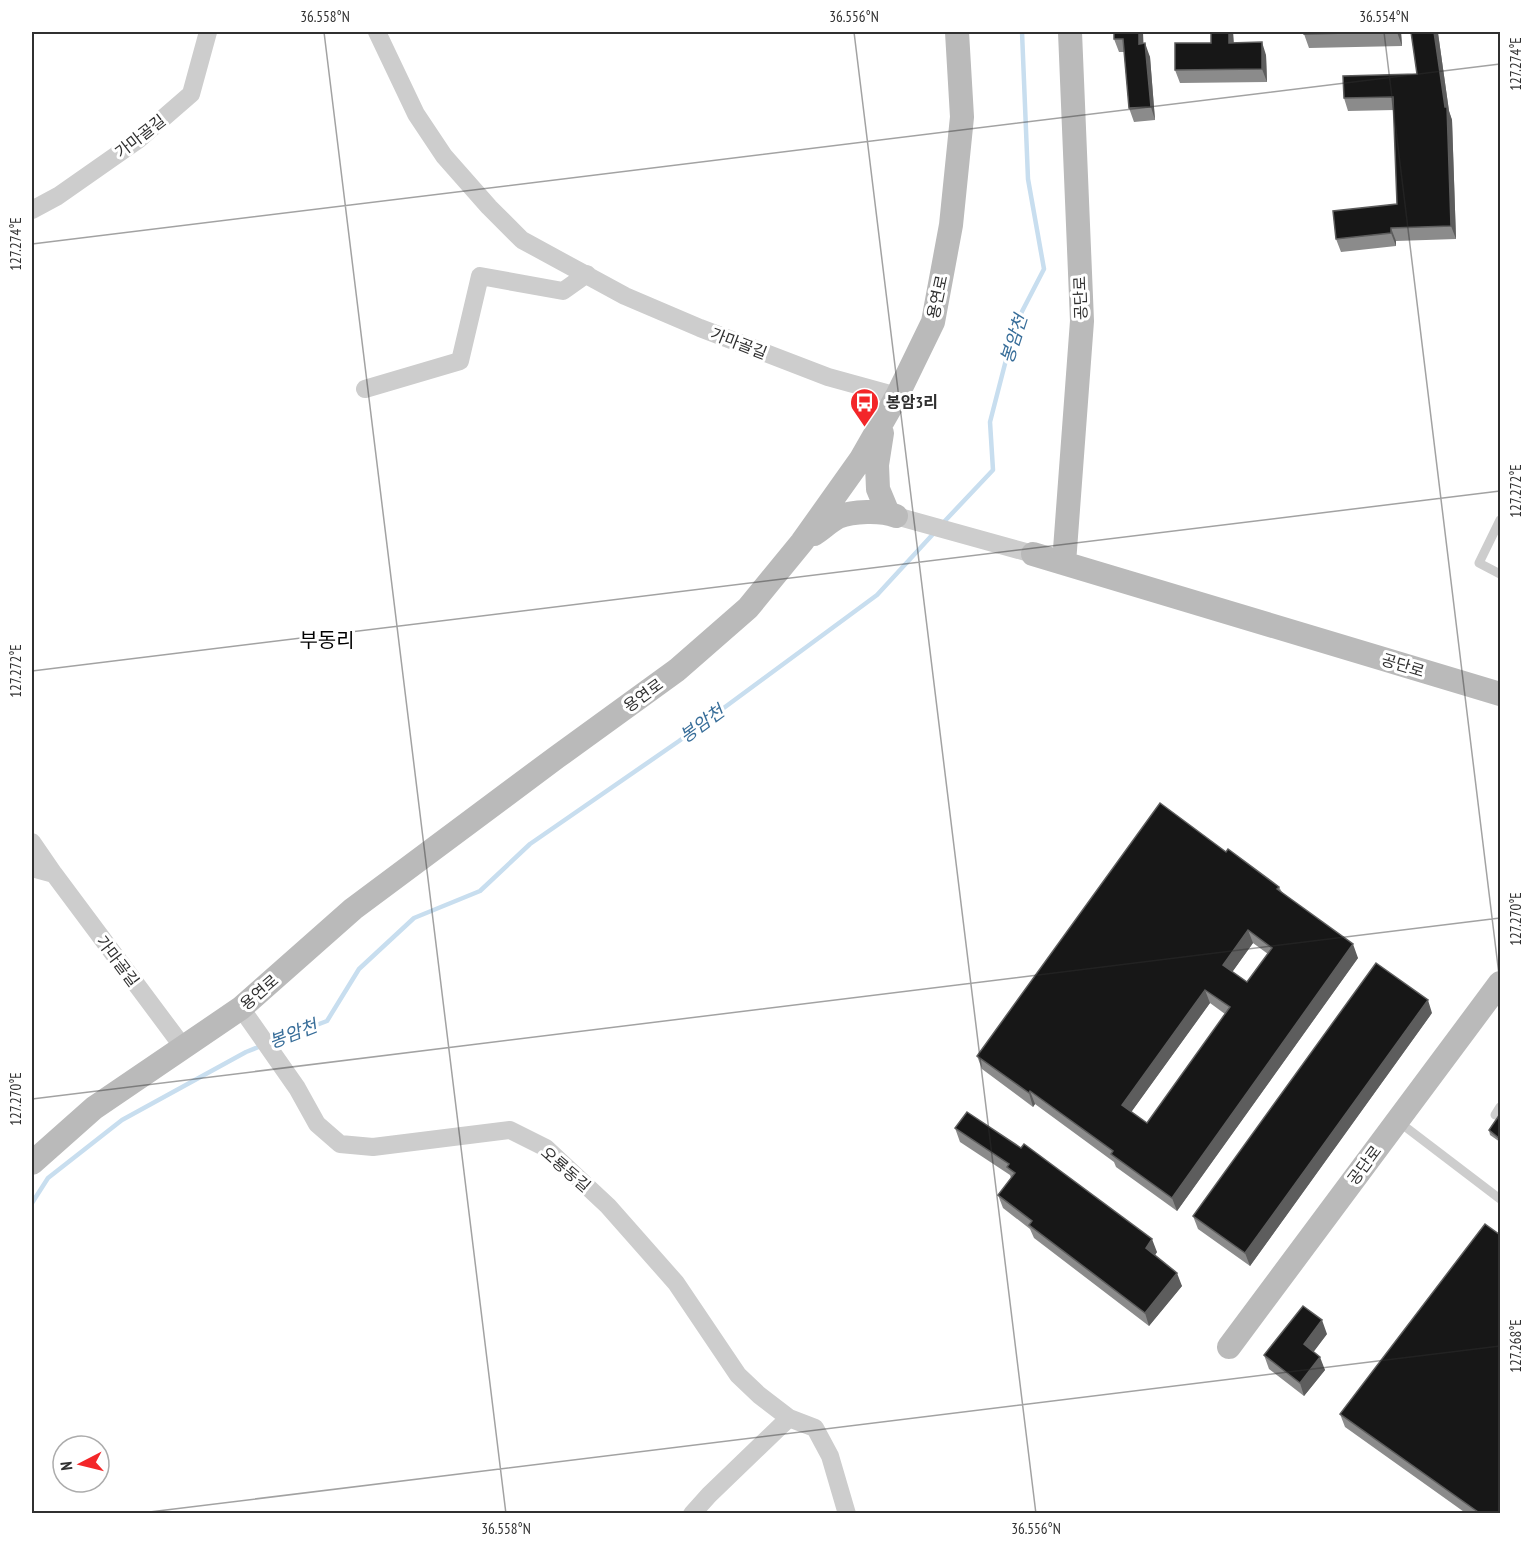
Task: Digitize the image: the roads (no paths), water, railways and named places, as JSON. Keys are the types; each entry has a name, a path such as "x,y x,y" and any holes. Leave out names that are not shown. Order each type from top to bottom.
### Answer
{"street":[{"name":"가마골길","path":"32,210 58,196 138,140 191,94 208,32"},
{"name":"가마골길","path":"377,32 416,114 444,156 522,240 625,296 700,328 828,377 897,396"},
{"name":"용연로","path":"32,1163 94,1108 179,1042 248,1017 353,909 677,670 748,608 802,542 861,459 897,396 933,322 951,225 962,117 957,32"},
{"name":"공단로","path":"1064,563 1082,321 1070,32"},
{"path":"365,390 460,361 480,276 563,291 587,274"},
{"path":"885,418 877,465 878,489 892,514"},
{"path":"802,542 839,517 858,513 892,514 1033,554"},
{"name":"공단로","path":"1033,554 1500,694"},
{"name":"가마골길","path":"32,842 179,1042"},
{"path":"32,868 54,874"},
{"name":"공단로","path":"1229,1347 1500,983"},
{"name":"오룡동길","path":"248,1017 297,1088 317,1124 340,1144 373,1146 510,1130 546,1148 608,1206 676,1283 738,1375 789,1418 815,1428 830,1455 847,1514"},
{"path":"692,1514 789,1418"}],"lane":[{"path":"1500,520 1479,563 1500,574"},
{"path":"1397,1121 1500,1198"}],"waterway":[{"name":"봉암천","path":"942,524 993,470 990,422 1015,325 1044,269 1028,179 1022,32"},
{"name":"봉암천","path":"269,1043 327,1021 359,969 414,918 480,891 530,844 679,741 877,595 934,533"},
{"name":"봉암천","path":"32,1203 48,1178 122,1120 261,1046"}],"place":[{"name":"봉암3리","path":"865,428"}],"district":[{"name":"부동리","path":"327,640"}]}
